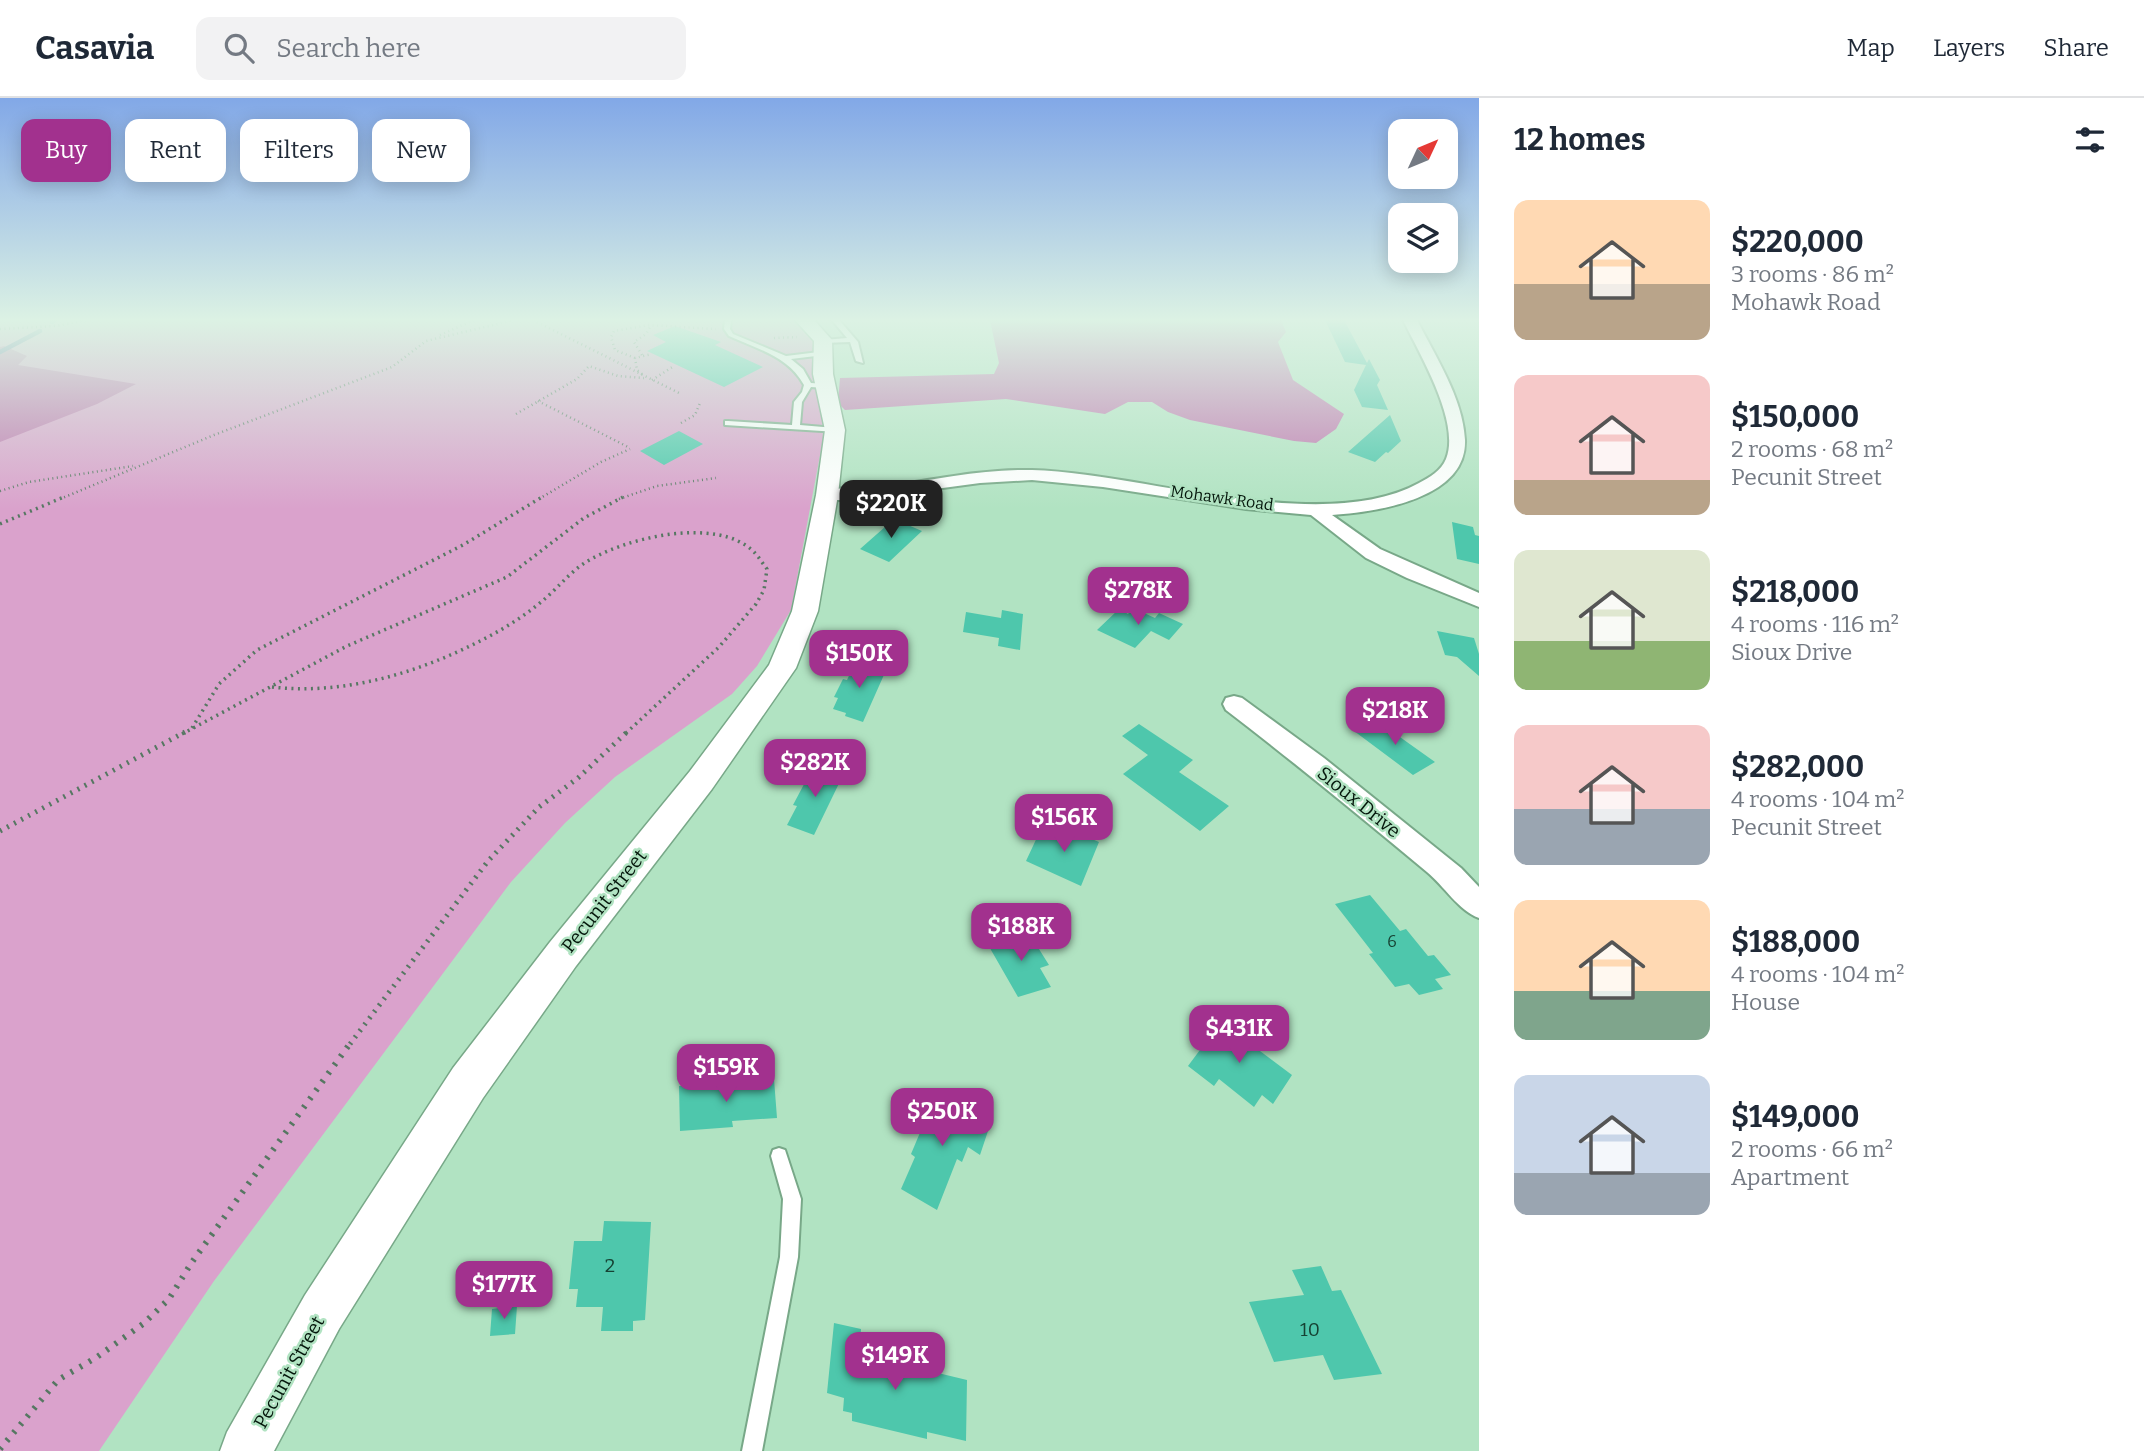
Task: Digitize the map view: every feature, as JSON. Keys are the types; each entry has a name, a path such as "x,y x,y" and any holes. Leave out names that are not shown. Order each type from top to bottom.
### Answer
{"street":[{"name":"Pecunit Street","path":"246,1451 322,1312 394,1194 468,1083 563,954 701,780 782,668 805,611 827,495 835,430 829,383"},
{"name":"Mohawk Road","path":"827,495 851,496 957,480 1031,475 1316,510 1382,503 1405,495 1448,471 1455,457 1456,426 1440,383"},
{"path":"1316,510 1352,542 1376,557 1479,600"},
{"name":"Sioux Drive","path":"1234,704 1315,765 1451,876 1479,906"}],"lane":[{"path":"796,428 798,402 810,383"},
{"path":"728,423 835,430"},
{"path":"752,1451 789,1257 792,1199 779,1156"}],"path":[{"path":"0,524 350,383"},
{"path":"516,414 569,383"},
{"path":"655,383 681,394"},
{"path":"191,729 207,699 233,670 257,650 463,545 601,462 630,449 537,401"},
{"path":"681,423 695,415 699,403"},
{"path":"0,491 29,482 142,465"},
{"path":"0,831 370,635 507,577 529,564 587,515 610,503 662,485 716,478"},
{"path":"0,1450 58,1380 144,1324 169,1298 373,1010 488,861 539,807 597,761 719,647 764,590 767,569 759,556 748,548 721,536 689,532 653,538 621,546 588,561 536,605 492,634 416,668 317,690 288,691 272,687"}],"shaded area":[{"path":"0,383 818,383 823,439 791,610 757,666 732,694 615,777 565,823 511,882 214,1281 99,1451 0,1451"},
{"path":"0,383 136,384 97,404 0,442"},
{"path":"840,383 1298,383 1344,414 1336,429 1316,443 1190,420 1168,412 1152,402 1128,402 1105,414 1006,399 845,410 838,403"}],"building":[{"path":"1357,383 1378,383 1388,410 1362,407 1354,390"},
{"path":"1390,415 1401,441 1388,453 1375,462 1348,452"},
{"path":"679,431 703,444 664,465 640,451"},
{"path":"894,519 922,531 889,562 860,549"},
{"path":"1452,522 1473,527 1475,535 1479,536 1479,564 1457,559"},
{"path":"1133,608 1155,618 1159,613 1183,624 1169,640 1151,631 1135,648 1097,630 1119,609 1128,614"},
{"path":"1002,610 1023,614 1020,650 998,646 999,638 963,632 966,612 1001,618"},
{"path":"1437,631 1474,638 1479,654 1479,676 1457,657 1445,655"},
{"path":"857,659 887,668 863,722 833,709 838,698 834,697 843,679 847,680"},
{"path":"1376,720 1435,762 1413,775 1354,731"},
{"path":"1139,724 1193,760 1179,772 1229,806 1200,831 1123,774 1148,755 1122,736"},
{"path":"825,764 845,771 814,835 787,825 797,806 793,805 811,771 820,774"},
{"path":"1048,827 1063,833 1065,828 1099,842 1081,886 1026,861 1040,831 1045,833"},
{"path":"1370,895 1400,931 1406,929 1428,956 1434,955 1451,975 1435,979 1443,989 1419,995 1409,984 1395,987 1369,954 1373,953 1335,904"},
{"path":"1027,930 1049,965 1040,968 1051,987 1018,997 987,943"},
{"path":"1226,1015 1249,1032 1244,1039 1292,1075 1273,1104 1262,1095 1254,1107 1219,1079 1214,1086 1188,1066"},
{"path":"774,1079 777,1118 732,1121 733,1127 680,1131 679,1086"},
{"path":"938,1090 980,1113 976,1124 988,1131 980,1155 968,1147 962,1162 957,1159 937,1210 901,1189 915,1157 911,1154"},
{"path":"604,1221 651,1222 645,1320 633,1321 633,1331 601,1331 603,1307 576,1307 578,1289 569,1289 574,1241 602,1241"},
{"path":"1321,1266 1332,1291 1341,1290 1382,1374 1334,1380 1323,1355 1274,1362 1249,1302 1304,1295 1292,1270"},
{"path":"517,1306 515,1334 490,1336 492,1309"},
{"path":"834,1323 861,1329 859,1354 967,1380 966,1441 927,1432 927,1439 852,1421 852,1413 843,1411 844,1398 827,1393"}]}
